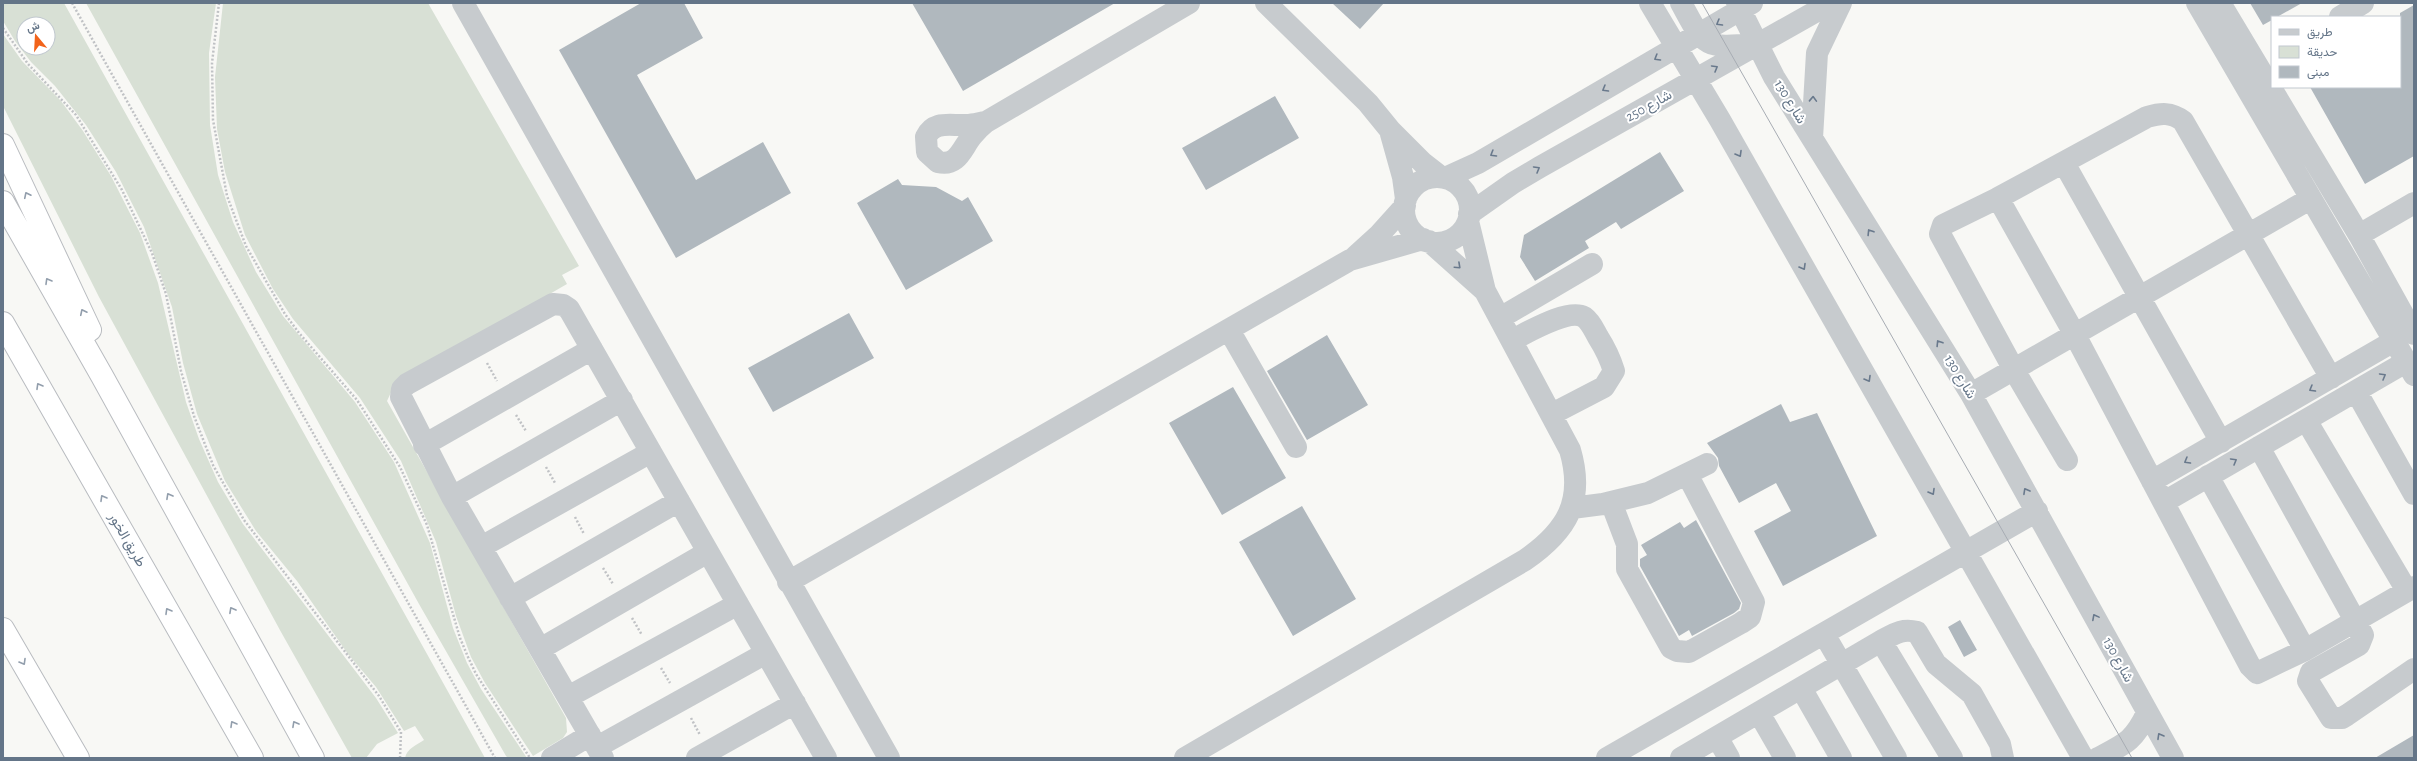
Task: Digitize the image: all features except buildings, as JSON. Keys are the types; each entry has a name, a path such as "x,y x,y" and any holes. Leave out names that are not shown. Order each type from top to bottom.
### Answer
{"highway":[{"path":"3,145 89,325 102,376"},
{"path":"3,202 102,376 313,758"},
{"name":"طريق الخور","path":"3,323 252,758"},
{"path":"3,629 78,758"}],"street":[{"path":"463,3 788,582 889,758"},
{"path":"986,122 1189,3"},
{"path":"1185,758 1525,560 1554,538 1572,508 1576,479 1575,466 1570,450 1485,291 1469,217 1468,200 1462,188 1443,178 1423,164 1390,130 1368,104 1266,3"},
{"path":"1650,3 2083,758"},
{"path":"1681,3 1698,35 1712,45 1724,47 1758,44"},
{"name":"شارع 250","path":"1469,217 1520,179 1831,3"},
{"path":"1812,138 1817,54 1841,3"},
{"path":"2197,3 2310,200 2404,338"},
{"path":"2220,3 2265,61 2271,72"},
{"path":"2342,16 2363,3"},
{"path":"788,582 1350,260 1378,236 1405,203 1418,183 1431,178 1443,178 1478,162 1676,48 1744,5"},
{"name":"شارع 130","path":"1744,5 1758,44 1774,77 1971,394 2173,758"},
{"path":"2164,502 2356,391 2410,368 2404,338 2359,235 2280,88"},
{"path":"2067,460 2014,370 1940,234 1943,225 1998,198 2147,117 2161,113 2175,115 2183,121 2331,378"},
{"path":"1390,130 1403,177 1408,226 1485,291"},
{"path":"2064,163 2221,442"},
{"path":"1998,198 2075,335 2152,481 2257,673 2305,650 2356,622 2410,589 2306,420"},
{"path":"1971,394 2310,200"},
{"path":"2359,235 2414,203"},
{"path":"1350,260 1426,240 1443,242 1456,237 1469,217"},
{"path":"1500,318 1592,264"},
{"path":"596,746 452,497 400,397 402,389 406,384 554,304 563,305 569,310 592,349 795,703 820,756"},
{"path":"1512,340 1555,320 1573,315 1582,316 1589,322 1609,356 1614,371 1604,387 1552,414"},
{"path":"1229,330 1296,447"},
{"path":"2152,481 2331,378 2404,338"},
{"path":"424,445 592,349"},
{"path":"2356,391 2414,494"},
{"path":"452,497 622,400"},
{"path":"2259,447 2363,635 2359,645 2311,672 2308,676 2308,681 2331,718 2342,718 2414,669"},
{"path":"481,547 651,452"},
{"path":"1572,508 1611,502 1648,493 1707,464"},
{"path":"1611,502 1627,544 1627,569 1671,648 1677,651 1689,652 1750,617 1754,602 1687,474"},
{"path":"2208,476 2305,650"},
{"path":"510,598 679,501"},
{"path":"1607,758 2037,511"},
{"path":"540,649 708,552"},
{"path":"568,697 738,604"},
{"path":"1681,758 1881,641 1901,630 1909,630 1917,632 1936,664 1972,694 2000,744 2003,758"},
{"path":"1824,634 1896,758"},
{"path":"1881,641 1952,758"},
{"path":"552,758 596,746 766,653"},
{"path":"1801,688 1842,758"},
{"path":"698,758 795,703"},
{"path":"1759,712 1785,758"},
{"path":"2098,758 2124,744 2138,732 2147,713"},
{"path":"1717,737 1729,758"}],"path":[{"path":"72,3 495,758"},
{"path":"220,3 212,63 213,120 227,196 246,246 285,314 299,333 357,400 400,467 426,525 454,620 468,657 476,674 530,758"},
{"path":"3,28 28,64 76,115 122,190 152,253 166,294 187,390 201,438 213,465 244,520 379,696 401,732 400,758"}],"green space":[{"path":"3,3 64,3 485,758 405,758 410,749 424,740 415,726 404,731 376,687 348,654 297,581 256,531 225,481 197,414 183,363 172,307 144,227 116,172 86,125 55,86 26,56 56,56 56,16 16,16 16,42 3,21"},
{"path":"86,3 216,3 209,53 210,125 218,175 233,222 256,272 283,316 355,402 394,462 430,543 453,628 467,663 481,689 527,758 508,758 506,756 419,604"},
{"path":"223,3 428,3 579,266 562,275 567,284 400,380 393,388 387,401 566,718 567,732 563,738 533,756 485,683 471,657 456,616 436,542 401,461 360,398 293,319 273,289 245,235 225,172 217,129 215,77"},
{"path":"3,34 16,52 16,56 18,56 61,101 83,131 111,176 140,233 158,283 186,402 199,439 218,482 243,524 376,698 398,733 377,744 366,758 352,758 281,632 99,297 3,106"}],"tram line":[{"path":"1702,3 2132,758"}]}
